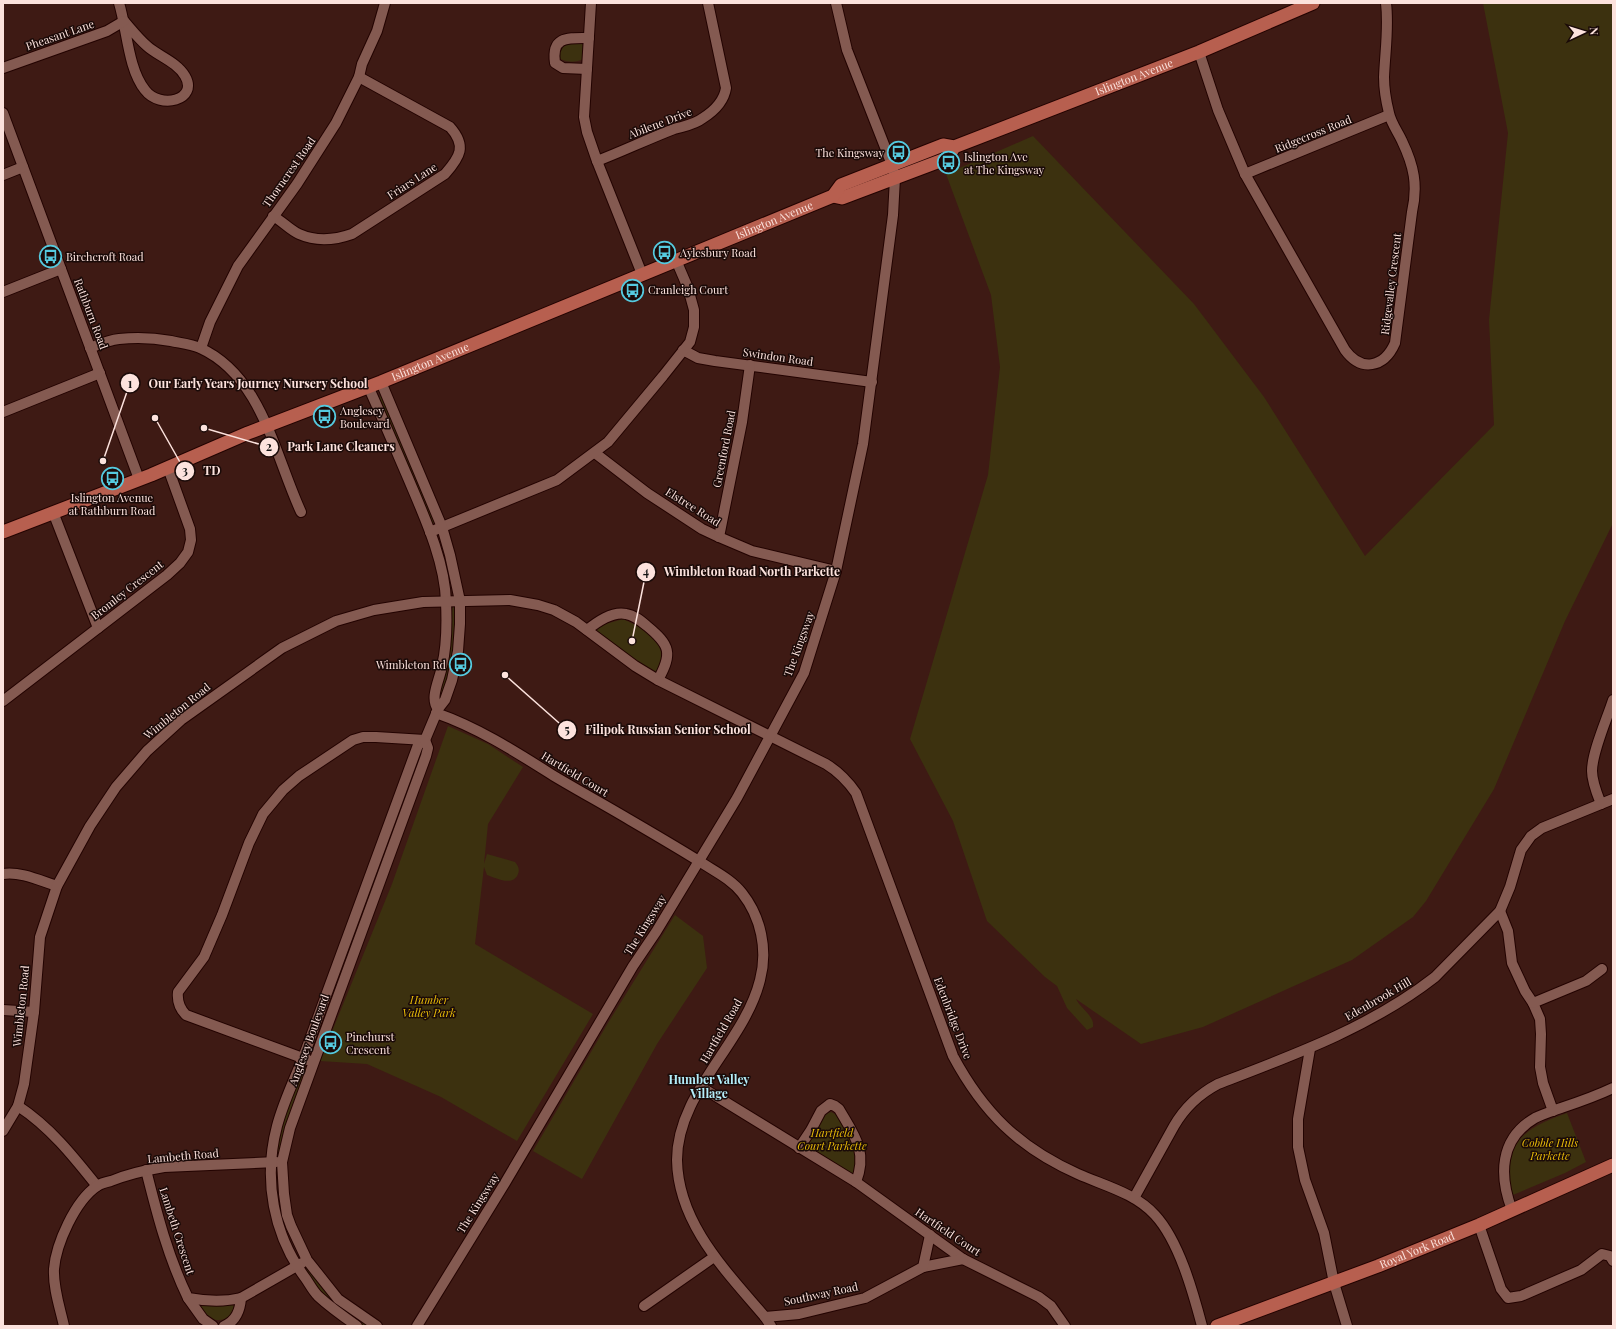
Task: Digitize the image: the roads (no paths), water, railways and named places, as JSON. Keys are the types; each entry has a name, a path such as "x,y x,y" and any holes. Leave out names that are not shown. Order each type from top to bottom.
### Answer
{"main road":[{"name":"Islington Avenue","path":"3,532 168,468 266,426 381,382 833,196 841,185 943,146 954,147 1199,52 1313,3"},
{"name":"Islington Avenue","path":"833,196 842,198 948,158 954,147"},
{"name":"Royal York Road","path":"1217,1326 1334,1283 1479,1225 1613,1165"}],"street":[{"path":"119,3 124,21 125,34 134,66 145,90 151,96 164,101 172,101 180,98 186,89 187,81 185,76 176,66 147,46 124,21"},
{"name":"Thorncrest Road","path":"201,348 210,322 238,266 297,184 336,123 359,78 362,64 377,31 385,3"},
{"path":"590,3 584,117 587,132 597,161 642,274"},
{"name":"Abilene Drive","path":"597,161 675,129 691,125 713,111 725,96 726,88 708,3"},
{"name":"The Kingsway","path":"417,1326 505,1183 633,966 656,932 698,860 737,798 804,672 836,571 863,444 894,215 895,178 892,165 847,50 836,3"},
{"name":"Ridgevalley Crescent","path":"1199,52 1218,110 1245,174 1352,359 1362,364 1370,365 1380,362 1389,353 1395,343 1415,197 1415,179 1405,148 1389,115 1384,77 1388,17 1386,3"},
{"name":"Pheasant Lane","path":"3,68 107,31 124,21"},
{"path":"587,69 563,68 554,63 553,52 556,44 564,39 588,38"},
{"name":"Friars Lane","path":"273,216 300,234 329,240 341,238 352,234 445,174 455,163 460,150 460,141 456,133 450,127 359,78"},
{"name":"Rathburn Road","path":"3,113 139,479"},
{"name":"Ridgecross Road","path":"1245,174 1389,115"},
{"path":"3,175 23,167"},
{"path":"430,532 557,480 608,442 690,342 694,327 694,310 688,288 676,260"},
{"path":"3,292 61,269"},
{"path":"90,348 112,340 130,338 168,341 201,348 229,368 248,389 266,426 301,512"},
{"name":"Swindon Road","path":"683,350 698,358 872,382"},
{"name":"Greenford Road","path":"719,537 742,422 750,366"},
{"path":"3,412 100,372"},
{"name":"Anglesey Boulevard","path":"357,1326 318,1295 296,1266 274,1213 270,1163 277,1126 413,757 418,745 425,740 437,711 445,700 452,680 458,651 460,601 442,527 381,382"},
{"name":"Anglesey Boulevard","path":"368,386 424,515 443,578 446,601 445,648 434,697 434,704 437,711"},
{"name":"Elstree Road","path":"595,453 647,493 702,529 752,550 836,571"},
{"name":"Bromley Crescent","path":"4,697 98,628 167,574 180,563 188,552 191,540 190,529 168,468"},
{"path":"53,512 98,628"},
{"name":"Wimbleton Road","path":"3,1132 18,1106 24,1084 34,1012 40,937 57,886 90,826 116,787 147,752 181,720 282,648 336,622 374,610 399,605 446,601 510,600 526,602 554,610 587,630 635,666 658,680 771,735"},
{"path":"587,630 601,620 619,614 627,614 638,619 664,641 668,649 668,658 658,680"},
{"path":"1601,804 1592,779 1593,760 1613,700"},
{"name":"Hartfield Court","path":"437,711 493,737 556,777 698,860"},
{"name":"Edenbridge Drive","path":"771,735 838,771 848,781 856,793 953,1056 978,1097 998,1121 1011,1133 1050,1160 1077,1174 1134,1198 1155,1215 1175,1245 1187,1277 1202,1326"},
{"path":"314,1062 186,1015 181,1010 178,992 197,968 209,946 249,843 263,814 283,790 299,776 353,740 363,737 376,737 425,740"},
{"name":"Anglesey Boulevard","path":"377,1326 338,1299 307,1260 290,1226 287,1215 282,1162 290,1128 426,756 428,748 425,740"},
{"name":"Edenbrook Hill","path":"1134,1198 1177,1120 1196,1097 1218,1084 1310,1049 1378,1016 1423,986 1435,977 1500,911 1510,887 1521,850 1531,836 1542,828 1613,799"},
{"name":"Hartfield Road","path":"698,860 730,880 741,891 756,917 761,934 763,953 760,980 749,1008 701,1087 681,1128 678,1145 678,1177 686,1207 694,1224 714,1257 768,1322"},
{"path":"3,874 8,873 23,876 57,886"},
{"path":"1500,911 1508,931 1512,963 1524,992 1533,1004 1540,1020 1542,1075 1553,1111"},
{"path":"1533,1004 1586,981 1602,969"},
{"path":"3,1010 34,1012"},
{"path":"1310,1049 1298,1119 1297,1134 1301,1165 1324,1234 1334,1283 1347,1326"},
{"name":"Hartfield Court","path":"701,1087 856,1182 963,1259 1039,1297 1051,1306 1066,1326"},
{"path":"1512,1210 1507,1197 1503,1169 1508,1148 1520,1131 1536,1117 1598,1095 1613,1088"},
{"path":"799,1148 821,1111 830,1104 835,1106 842,1115 859,1146 861,1163 856,1182"},
{"path":"18,1106 31,1114 64,1145 97,1186"},
{"name":"Lambeth Road","path":"64,1326 56,1292 54,1269 60,1244 70,1219 86,1197 97,1186 146,1170 164,1167 282,1162"},
{"name":"Lambeth Crescent","path":"146,1170 169,1253 177,1275 188,1298 203,1319 213,1326"},
{"path":"1479,1225 1501,1289 1508,1298 1514,1299 1581,1270 1602,1254 1610,1256 1613,1261"},
{"path":"923,1268 930,1235"},
{"path":"644,1306 714,1257"},
{"name":"Southway Road","path":"768,1322 865,1298 923,1268 963,1259"},
{"path":"188,1298 197,1300 231,1300 242,1298 307,1260"},
{"path":"224,1326 233,1320 238,1314 242,1298"}],"place":[{"name":"The Kingsway","path":"899,153"},
{"name":"Islington Ave at The Kingsway","path":"949,163"},
{"name":"Aylesbury Road","path":"665,253"},
{"name":"Birchcroft Road","path":"51,257"},
{"name":"Cranleigh Court","path":"632,290"},
{"name":"Anglesey Boulevard","path":"325,417"},
{"name":"TD","path":"155,418"},
{"name":"Park Lane Cleaners","path":"204,428"},
{"name":"Our Early Years Journey Nursery School","path":"103,461"},
{"name":"Islington Avenue at Rathburn Road","path":"112,478"},
{"name":"Wimbleton Road North Parkette","path":"632,641"},
{"name":"Wimbleton Rd","path":"461,665"},
{"name":"Filipok Russian Senior School","path":"505,675"},
{"name":"Pinehurst Crescent","path":"330,1043"}],"district":[{"name":"Humber Valley Village","path":"709,1087"}],"park label":[{"name":"Humber Valley Park","path":"429,1006"},
{"name":"Hartfield Court Parkette","path":"832,1139"},
{"name":"Cobble Hills Parkette","path":"1550,1149"}]}
